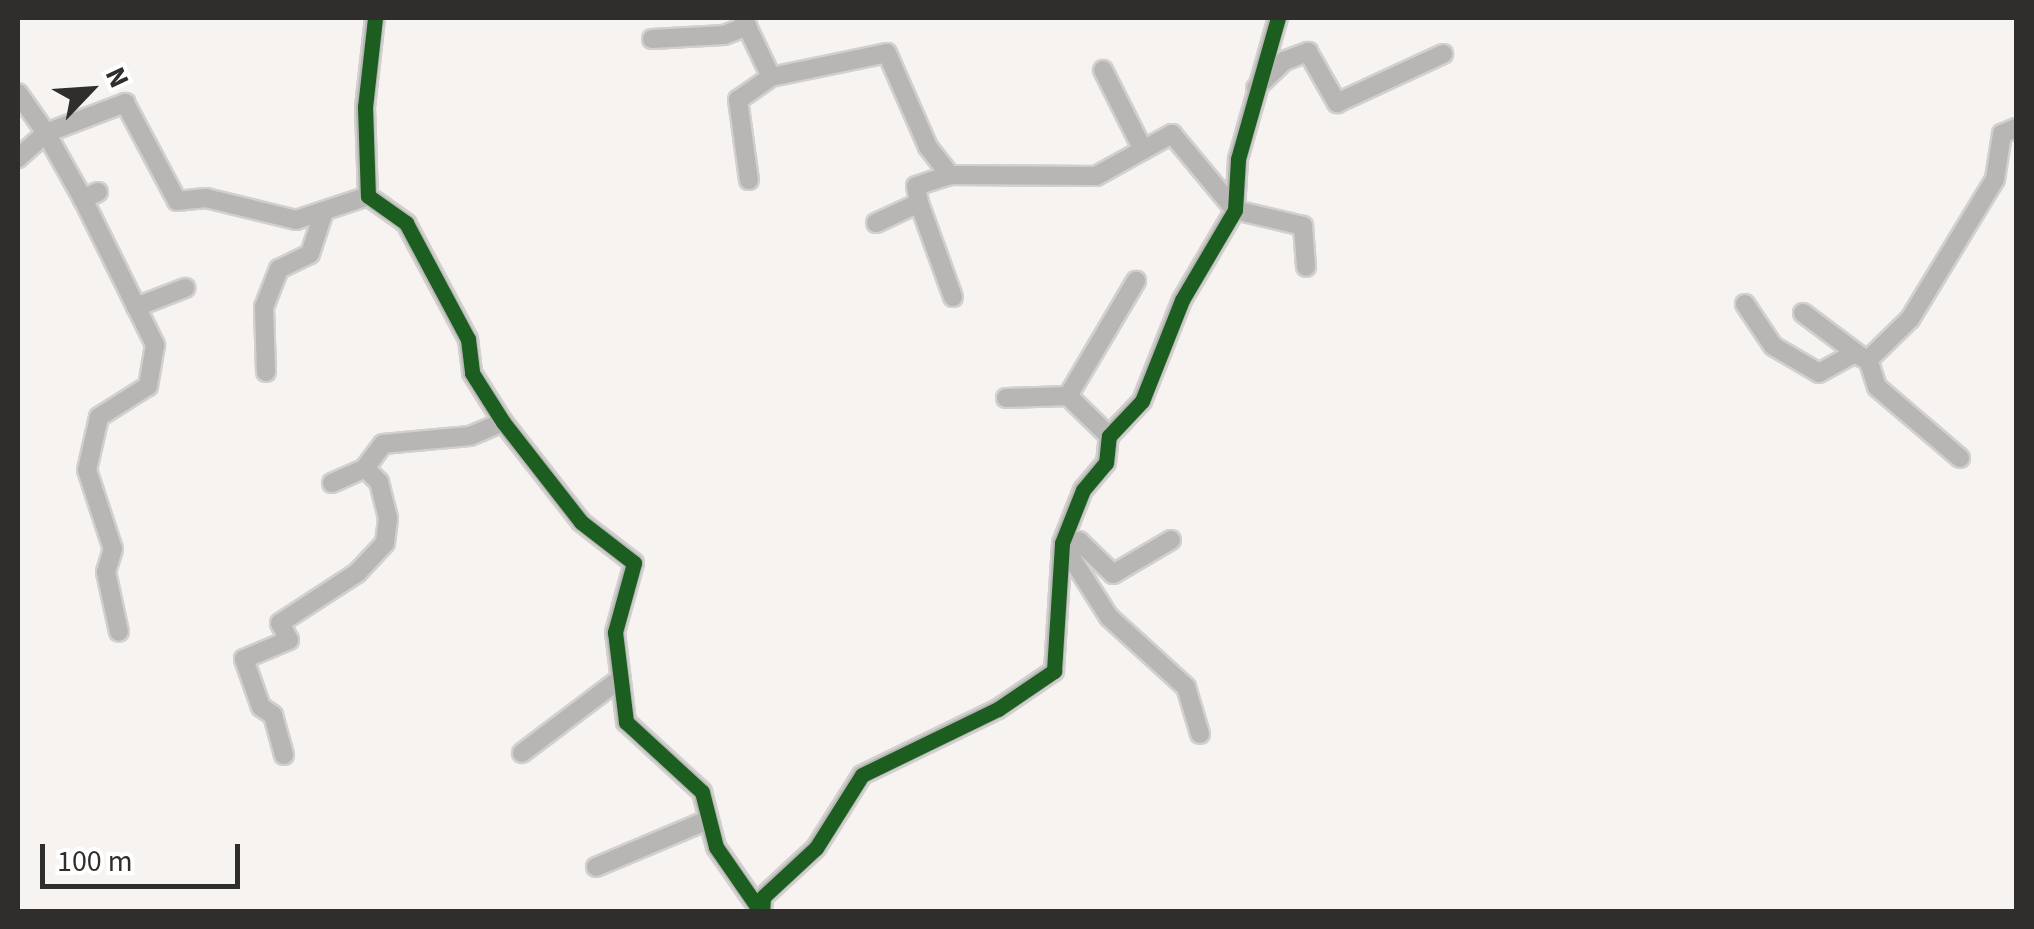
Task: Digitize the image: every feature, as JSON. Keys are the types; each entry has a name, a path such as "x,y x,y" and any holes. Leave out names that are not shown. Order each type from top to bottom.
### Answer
{"street":[{"path":"368,196 365,107 375,18"},
{"path":"762,912 763,897 816,848 862,775 998,709 1054,671 1062,543 1084,490 1106,462 1109,436 1142,401 1182,300 1234,210 1238,160 1278,18"},
{"path":"652,39 724,35 745,22 771,77"},
{"path":"1256,88 1284,61 1308,52 1337,103 1443,54"},
{"path":"749,180 738,100 771,77 887,53 928,147 950,175"},
{"path":"1104,70 1143,150"},
{"path":"18,93 90,195 155,345 148,386 99,417 86,470 113,549 106,572 118,632"},
{"path":"18,158 46,133 126,103 177,201 206,198 296,220 368,196"},
{"path":"1746,304 1773,346 1818,373 1862,357 1910,319 1995,179 2002,134 2016,128"},
{"path":"952,297 916,186 950,175 1096,176 1172,134 1234,210 1303,226 1306,266"},
{"path":"368,196 406,223 468,339 472,373 503,422 581,522 634,563 615,632 616,682 626,722 702,792 716,848 762,912"},
{"path":"876,223 919,202"},
{"path":"266,372 264,307 280,269 310,254 324,210"},
{"path":"1068,396 1136,282"},
{"path":"136,307 186,288"},
{"path":"1803,314 1862,357 1877,387 1960,458"},
{"path":"1006,398 1068,396 1109,436"},
{"path":"332,483 365,468 383,444 470,436 503,422"},
{"path":"284,755 273,715 260,707 244,659 289,640 280,623 357,572 384,543 388,518 379,482 365,468"},
{"path":"1062,543 1078,541 1113,574 1171,540"},
{"path":"1062,543 1109,616 1186,687 1200,734"},
{"path":"522,753 616,682"},
{"path":"596,867 708,820"}],"cycle path":[{"path":"375,18 365,107 368,196 406,223 468,339 472,373 503,422 581,522 634,563 615,632 626,722 702,792 716,847 761,912"},
{"path":"762,912 763,897 816,848 862,775 998,709 1054,671 1062,543 1083,490 1106,463 1109,436 1142,401 1182,300 1235,210 1238,159 1278,18"}]}
